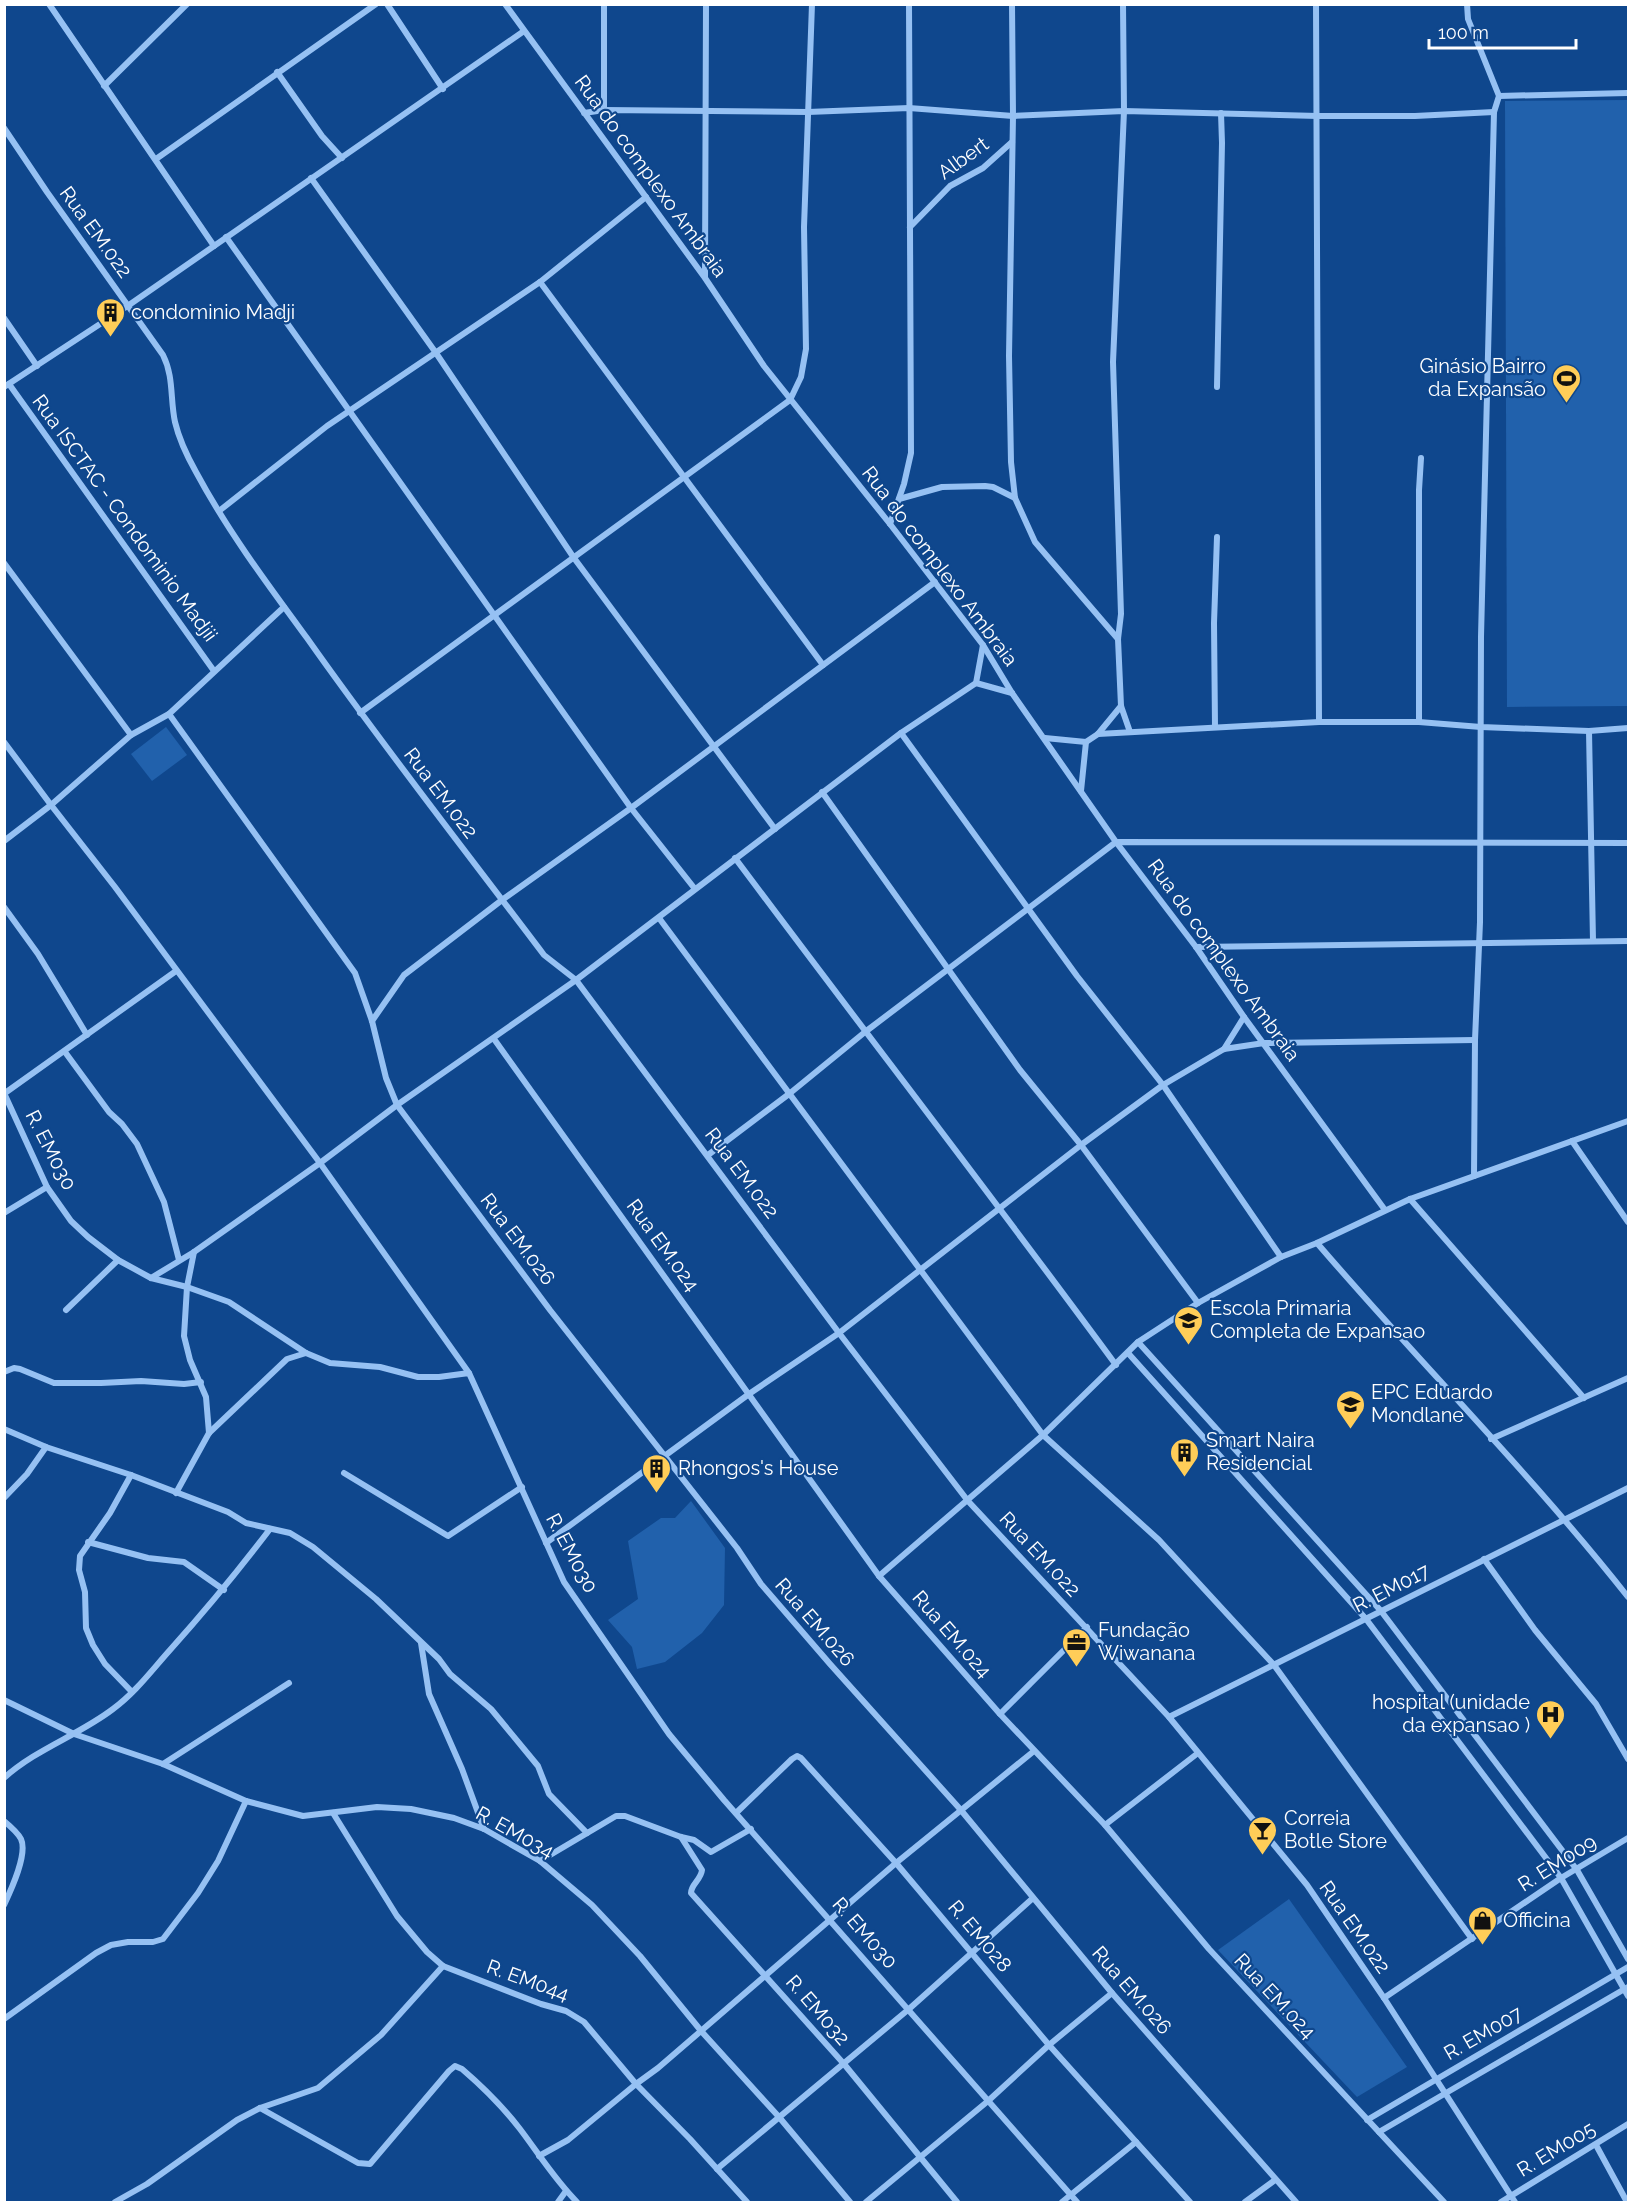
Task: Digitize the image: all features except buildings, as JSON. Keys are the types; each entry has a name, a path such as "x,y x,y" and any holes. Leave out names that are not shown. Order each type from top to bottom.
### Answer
{"street":[{"path":"49,4 214,246"},
{"path":"104,86 187,4"},
{"path":"156,159 376,4"},
{"path":"387,4 444,89"},
{"name":"Rua do complexo Ambraia","path":"505,4 705,278 764,366 891,524 983,645 1012,693 1116,842 1196,948 1385,1210"},
{"path":"604,4 604,110"},
{"path":"705,278 706,4"},
{"path":"360,713 790,400 801,377 806,350 804,227 812,4"},
{"path":"891,524 911,453 909,4"},
{"path":"1012,4 1013,116 1009,356 1011,462 1015,498 1035,542 1118,639"},
{"path":"1123,4 1124,111 1113,362 1121,615 1118,639 1120,706 1130,732"},
{"path":"1316,4 1319,722"},
{"path":"1467,4 1468,19 1499,96 1494,112 1481,637 1480,945 1475,1040 1474,1176"},
{"path":"7,386 129,306 311,178 444,89 524,31"},
{"path":"277,72 322,136 342,158"},
{"path":"1499,96 1629,93"},
{"path":"584,113 604,110 808,112 909,108 1013,116 1124,111 1318,116 1415,116 1494,112"},
{"path":"1217,387 1221,113"},
{"name":"Rua EM.022","path":"4,128 46,192 129,306 168,366 175,421 184,447 219,511 360,713 544,955 576,980 839,1333 968,1501 1169,1717 1307,1886 1384,1998 1513,2199"},
{"name":"Albert","path":"909,228 950,186 983,168 1012,142"},
{"path":"311,178 436,353 574,558 775,829"},
{"path":"219,511 349,412 540,282 646,197"},
{"path":"226,237 631,808 695,889"},
{"path":"540,282 823,665"},
{"path":"4,318 37,366"},
{"name":"Rua ISCTAC - Condominio Madjii","path":"7,386 214,671"},
{"path":"1419,722 1421,458"},
{"path":"899,499 942,487 985,486 993,487 1015,498"},
{"path":"1215,727 1214,623 1217,537"},
{"path":"4,563 130,735"},
{"path":"372,1021 404,975 502,900 631,808 935,582"},
{"path":"4,841 51,805 130,735 169,714 285,607"},
{"path":"151,1278 194,1252 320,1163 397,1105 576,980 901,733 976,683 983,645"},
{"path":"976,683 1012,693"},
{"path":"1045,738 1086,742 1098,734 1120,706"},
{"name":"Rua EM.026","path":"169,714 355,974 372,1021 386,1078 397,1105 550,1310 663,1457 737,1548 761,1584 960,1809 1112,1993 1296,2202"},
{"path":"1098,734 1319,722 1419,722 1589,731 1629,728"},
{"path":"1589,731 1593,941"},
{"path":"901,733 1077,976 1163,1085 1281,1257"},
{"path":"4,742 320,1163 469,1372"},
{"path":"1081,791 1086,742"},
{"path":"822,792 1020,1070 1080,1145 1198,1303"},
{"path":"708,1155 789,1094 865,1032 1116,842 1629,843"},
{"path":"735,858 1116,1365"},
{"path":"4,907 38,954 87,1035"},
{"path":"658,918 1043,1435 1160,1540 1274,1665 1472,1939"},
{"path":"1196,948 1629,941"},
{"path":"5,1093 65,1052 146,990 176,971"},
{"path":"1224,1049 1244,1017"},
{"name":"Rua EM.024","path":"494,1039 879,1576 1000,1714 1105,1826 1209,1949 1444,2202"},
{"path":"546,1543 749,1395 839,1333 1080,1145 1163,1085 1224,1049 1264,1043 1475,1040"},
{"path":"65,1052 109,1112 122,1124 137,1144 164,1202 178,1260"},
{"name":"R. EM030","path":"5,1093 47,1187 71,1221 118,1260 151,1278 187,1287 229,1302 306,1353 330,1363 380,1366 418,1377 439,1377 469,1372 564,1582 669,1734 1077,2202"},
{"path":"879,1576 1043,1435 1138,1342 1198,1303 1281,1257 1317,1243 1410,1199 1629,1121"},
{"path":"1572,1141 1629,1222"},
{"path":"4,1213 47,1187"},
{"path":"1410,1199 1584,1398"},
{"path":"1317,1243 1565,1519 1629,1597"},
{"path":"194,1252 187,1287 184,1336 190,1360 206,1398 209,1433"},
{"path":"66,1310 118,1260"},
{"path":"1138,1342 1381,1611 1576,1870 1629,1959"},
{"path":"176,1493 209,1433 287,1359 306,1353"},
{"path":"1128,1353 1366,1619 1561,1878 1629,1996"},
{"path":"4,1372 14,1368 20,1369 54,1383 141,1381 184,1384 201,1382"},
{"path":"1491,1439 1629,1378"},
{"path":"4,1429 46,1447 131,1475 228,1512 246,1523 290,1533 313,1547 376,1599 439,1659 450,1674 491,1709 538,1766 549,1794 587,1833"},
{"path":"4,1498 27,1474 46,1447"},
{"path":"345,1473 448,1536 522,1487"},
{"path":"131,1475 110,1514 80,1556 79,1570 85,1592 86,1628 93,1645 105,1664 132,1692"},
{"name":"R. EM017","path":"1169,1717 1629,1488"},
{"path":"4,1778 20,1764 113,1709 132,1692 224,1590 270,1529"},
{"path":"88,1542 148,1558 184,1562 224,1590"},
{"path":"1484,1559 1535,1630 1596,1704 1629,1759"},
{"path":"1000,1714 1087,1627"},
{"path":"421,1642 429,1694 462,1769 484,1829"},
{"path":"424,1667 439,1659"},
{"path":"163,1764 289,1683"},
{"name":"R. EM034","path":"4,1700 74,1734 163,1764 246,1801 303,1816 377,1807 411,1809 454,1818 484,1829 540,1861 592,1905 615,1929 850,2202"},
{"path":"539,2156 568,2140 702,2032 896,1863 1034,1751"},
{"path":"1105,1826 1198,1754"},
{"name":"R. EM028","path":"736,1813 797,1756 801,1758 896,1863 1049,2045 1190,2202"},
{"path":"4,2019 96,1953 128,1942 153,1942 163,1939 198,1893 218,1861 246,1801"},
{"name":"R. EM044","path":"333,1813 397,1917 420,1945 443,1966 541,2004 566,2011 584,2022 636,2084 747,2202"},
{"path":"540,1861 616,1816 625,1816 681,1838 694,1840 711,1852 751,1829"},
{"path":"4,1821 20,1837 24,1848 4,1905"},
{"name":"R. EM032","path":"681,1838 702,1870 691,1888 691,1893 844,2064 957,2202"},
{"name":"R. EM009","path":"1384,1998 1561,1878 1629,1838"},
{"path":"717,2169 909,2009 1033,1898"},
{"path":"115,2202 147,2184 237,2120 260,2108 318,2088 381,2035 443,1966"},
{"name":"R. EM007","path":"1367,2120 1629,1967"},
{"name":"R. EM007","path":"1379,2132 1626,1988"},
{"path":"866,2202 988,2101 1049,2045 1112,1993"},
{"path":"260,2108 358,2163 366,2165 370,2164 455,2066 462,2069 497,2101 577,2202"},
{"name":"R. EM005","path":"1501,2202 1513,2199 1629,2124"},
{"path":"1062,2202 1136,2142"},
{"path":"1596,2145 1627,2202"},
{"path":"1245,2202 1275,2180"},
{"path":"558,2202 566,2191"}],"shaded area":[{"name":"Ginásio Bairro da Expansão","path":"1628,100 1628,706 1507,707 1505,101"},
{"path":"166,727 187,755 152,781 131,754"},
{"path":"691,1501 725,1548 724,1605 702,1633 665,1662 637,1669 632,1647 608,1620 638,1599 628,1541 661,1518 675,1518"},
{"path":"1289,1899 1407,2067 1357,2097 1218,1950"}],"place":[{"name":"condominio Madji","path":"110,338"},
{"name":"Ginásio Bairro da Expansão","path":"1567,404"},
{"name":"Escola Primaria Completa de Expansao","path":"1189,1346"},
{"name":"EPC Eduardo Mondlane","path":"1350,1430"},
{"name":"Smart Naira Residencial","path":"1185,1478"},
{"name":"Rhongos's House","path":"657,1494"},
{"name":"Fundação Wiwanana","path":"1077,1668"},
{"name":"hospital (unidade da expansao )","path":"1551,1740"},
{"name":"Correia Botle Store","path":"1263,1856"},
{"name":"Officina","path":"1482,1946"}]}
